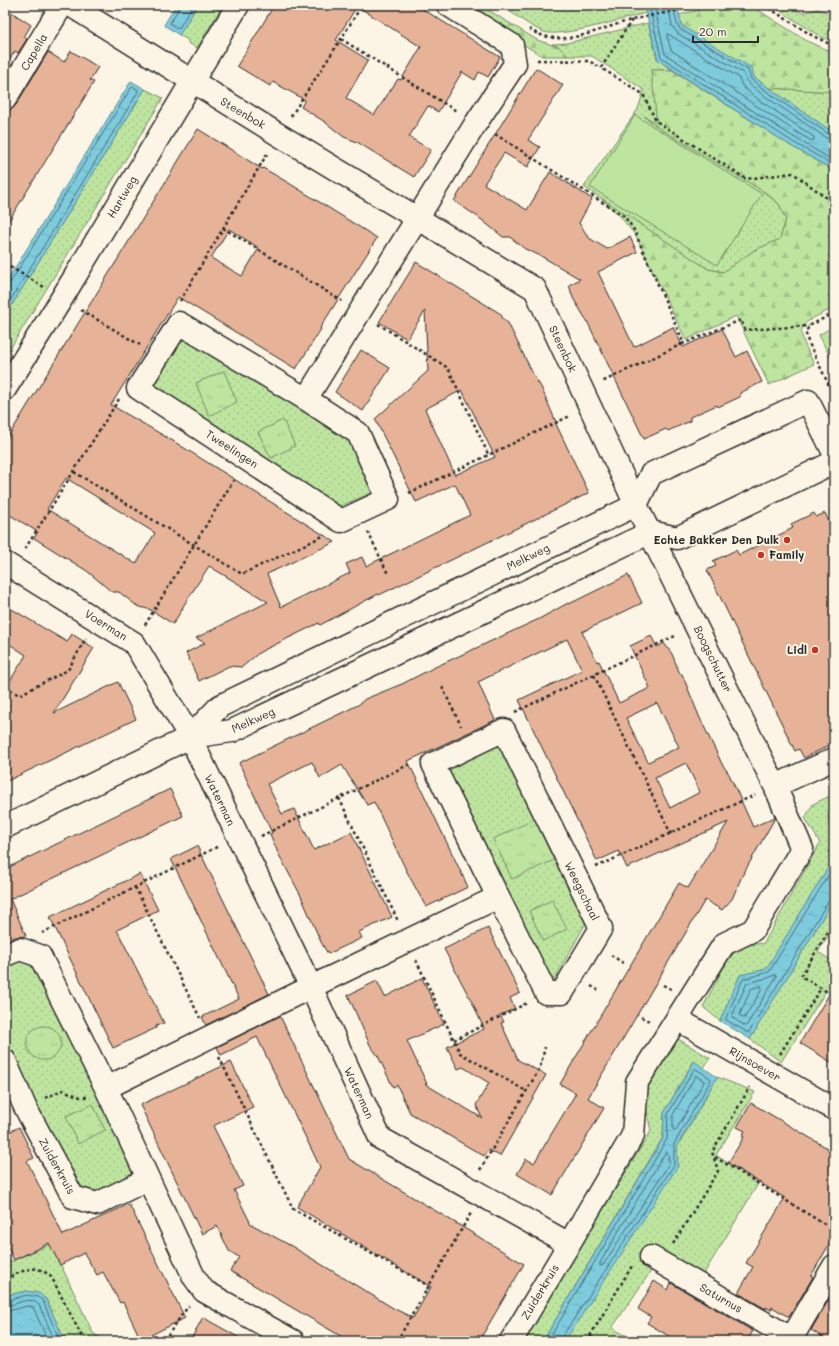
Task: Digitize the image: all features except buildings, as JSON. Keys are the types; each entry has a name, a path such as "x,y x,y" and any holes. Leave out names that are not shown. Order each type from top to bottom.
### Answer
{"street":[{"name":"Capella","path":"5,99 62,5"},
{"name":"Steenbok","path":"70,5 192,82 535,289 636,505 651,532"},
{"name":"Hartweg","path":"5,389 62,298 238,5"},
{"path":"306,399 476,123 515,64 512,45 448,5"},
{"path":"138,388 179,323 306,399 358,433 388,499 350,516"},
{"name":"Tweelingen","path":"138,388 247,459 350,516"},
{"path":"636,505 651,474 808,401 834,453"},
{"path":"651,532 677,538 834,462"},
{"name":"Melkweg","path":"190,737 220,706 636,505"},
{"name":"Melkweg","path":"5,827 190,737 232,731 651,532"},
{"name":"Boogschutter","path":"651,532 775,786 802,849 753,930 724,944 677,1020"},
{"name":"Voerman","path":"9,566 134,643 190,737"},
{"path":"504,730 469,745 433,764 546,993"},
{"name":"Weegschaal","path":"504,730 601,928 562,993 546,993"},
{"name":"Waterman","path":"190,737 311,987 380,1138 569,1244"},
{"path":"775,786 834,759"},
{"path":"106,1088 498,897"},
{"path":"5,955 20,949 40,956 106,1088 194,1277 204,1291 293,1341"},
{"path":"569,1244 633,1135 637,1082 677,1020"},
{"name":"Rijnsoever","path":"677,1020 834,1109"},
{"name":"Zuiderkruis","path":"5,1062 25,1107 73,1198 97,1204 148,1179"},
{"name":"Zuiderkruis","path":"511,1341 569,1244"},
{"name":"Saturnus","path":"651,1257 792,1340 834,1266"}],"path":[{"path":"179,323 177,306 279,135 362,5"},
{"path":"526,28 532,32 551,39 574,38 632,20 701,5"},
{"path":"764,5 813,36 834,46"},
{"path":"601,68 632,20"},
{"path":"341,39 624,216 633,228 682,339 682,344"},
{"path":"513,56 540,60 589,62 643,94 656,121 746,179 793,173 827,198 834,216"},
{"path":"223,228 448,368 488,454"},
{"path":"5,264 34,281"},
{"path":"62,298 158,356"},
{"path":"388,499 393,501 488,454 682,344 741,320 745,330 808,326 834,313"},
{"path":"808,326 806,330 806,337 834,396"},
{"path":"9,566 74,472 125,390 138,388"},
{"path":"134,643 247,459"},
{"path":"74,472 242,574 342,526 350,516 388,574"},
{"path":"5,686 19,695 68,670 96,619"},
{"path":"504,730 510,715 696,625"},
{"path":"594,675 671,834"},
{"path":"442,687 469,745"},
{"path":"29,952 37,935 135,887 241,841 418,760 433,764"},
{"path":"575,876 775,786"},
{"path":"135,887 293,1209 429,1286"},
{"path":"834,922 801,976 834,996"},
{"path":"587,1341 640,1251 651,1257 670,1248 718,1171 712,1152 761,1068 776,1062 820,988"},
{"path":"454,1040 546,993"},
{"path":"397,1341 429,1286 540,1068 545,1047"},
{"path":"25,1107 63,1090 80,1097 85,1097 106,1088"},
{"path":"714,1157 834,1230"},
{"path":"5,1279 30,1269 39,1268 45,1271 52,1278 81,1335 87,1341"},
{"path":"164,1341 183,1312 204,1291"},
{"path":"590,1336 598,1341"}],"green space":[{"path":"198,5 223,5 197,48 188,43 188,40 179,35"},
{"path":"460,5 480,5 537,40 559,47 568,56 542,56"},
{"path":"500,5 644,5 646,13 579,30 553,33 544,32 533,27"},
{"path":"718,5 750,5 807,41 834,53 834,92 769,88 682,26 679,15"},
{"path":"771,5 789,5 802,13 818,9 826,12 834,7 834,42 821,37"},
{"path":"648,23 657,59 672,70 652,70 760,189 779,204 786,219 780,239 753,251 725,272 708,269 584,187 638,109 644,90 592,56 568,56 559,47 552,44 567,43"},
{"path":"651,70 672,70 791,146 826,166 830,169 834,178 834,308 812,319 802,328 804,341 814,364 769,385 736,316 686,340 636,236 619,215 601,198 708,269 723,272 753,251 780,239 786,219 779,204 766,193 659,128 644,116 657,123"},
{"path":"769,88 834,92 834,133"},
{"path":"145,89 163,98 5,357 5,316"},
{"path":"635,115 762,194 717,265 590,187"},
{"path":"834,326 834,362 833,363 819,335"},
{"path":"182,334 351,442 374,492 338,507 151,385"},
{"path":"224,371 237,402 209,416 196,383"},
{"path":"283,420 295,446 271,458 258,432"},
{"path":"501,742 587,921 554,980 548,981 446,768"},
{"path":"834,794 834,809 828,812 829,825 834,834 834,858 766,970 740,975 720,1021 703,1007 727,961 740,946 764,943 820,843 805,818 813,804"},
{"path":"535,819 554,860 512,879 493,839"},
{"path":"834,899 834,926 818,952 834,962 834,995 826,991 781,1062 750,1039"},
{"path":"552,900 567,929 543,941 529,911"},
{"path":"20,957 36,965 142,1174 96,1195 76,1190 5,1042 5,964"},
{"path":"41,1026 47,1026 51,1027 58,1033 61,1043 60,1050 54,1057 47,1060 41,1060 37,1059 30,1053 27,1046 27,1040 28,1036 34,1029"},
{"path":"673,1036 710,1058 703,1069 693,1062 664,1113 663,1137 543,1341 523,1341 651,1131 642,1088"},
{"path":"717,1077 755,1092 716,1155 758,1184 703,1275 664,1252 612,1328 636,1341 560,1341 677,1148"},
{"path":"93,1104 105,1130 78,1144 66,1116"},
{"path":"51,1244 93,1333 105,1341 65,1341 46,1299 12,1294 5,1298 5,1264"}],"water":[{"path":"176,5 198,5 179,35 164,25"},
{"path":"644,5 677,5 682,26 752,68 754,77 834,133 834,178 830,169 826,166 791,146 658,60"},
{"path":"131,81 145,89 5,316 5,284"},
{"path":"834,858 834,899 750,1039 720,1021 740,975 766,969"},
{"path":"694,1061 717,1077 677,1146 678,1166 565,1341 543,1341 663,1138 664,1113"},
{"path":"27,1291 39,1293 46,1299 65,1341 5,1341 5,1298 12,1294"}],"place":[{"name":"Echte Bakker Den Dulk","path":"787,540"},
{"name":"Family","path":"761,555"},
{"name":"Lidl","path":"815,650"}]}
